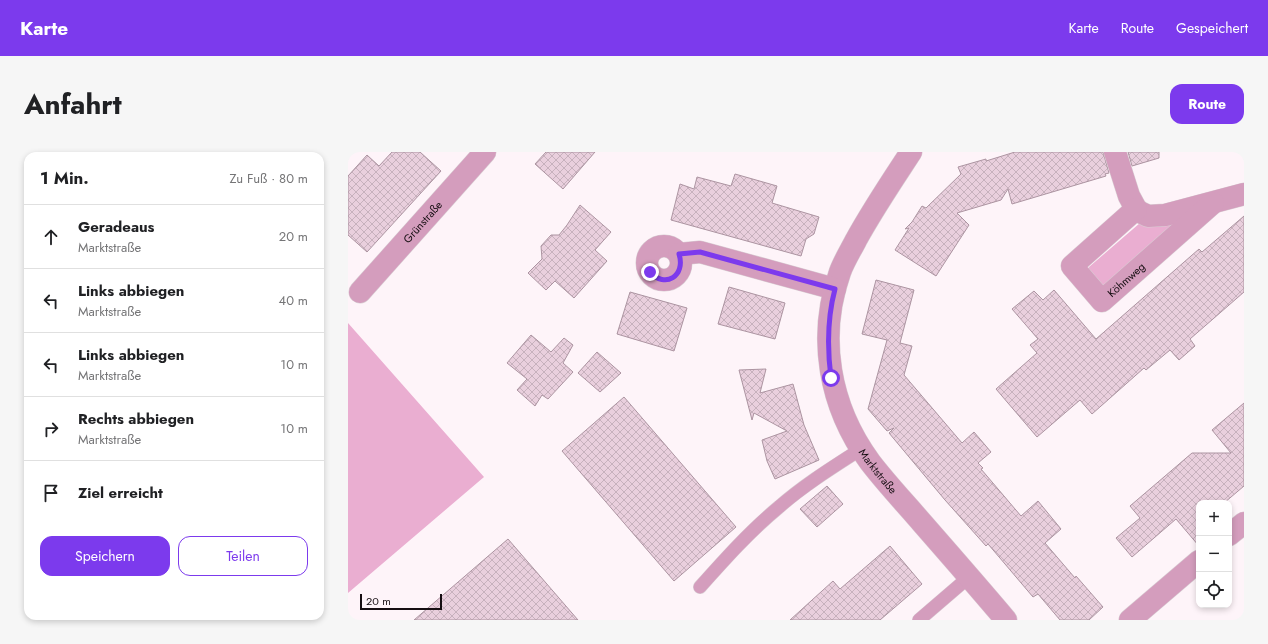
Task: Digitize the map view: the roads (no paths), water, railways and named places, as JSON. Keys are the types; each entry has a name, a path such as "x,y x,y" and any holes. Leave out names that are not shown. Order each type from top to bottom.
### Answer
{"street":[{"name":"Grünstraße","path":"360,292 485,152"},
{"name":"Marktstraße","path":"911,152 866,222 848,256 835,289 828,329 831,378 844,418 861,449 889,486 1006,620"},
{"path":"1115,152 1126,189 1136,209"},
{"name":"Köhmweg","path":"1213,203 1102,301 1072,266 1136,209 1148,216 1158,216 1244,194"},
{"path":"679,254 700,252 835,289"},
{"path":"1232,532 1244,522"},
{"path":"1130,620 1196,564"}],"lane":[{"path":"700,587 755,528 779,506 799,490 861,449"},
{"path":"919,620 970,577"}]}
